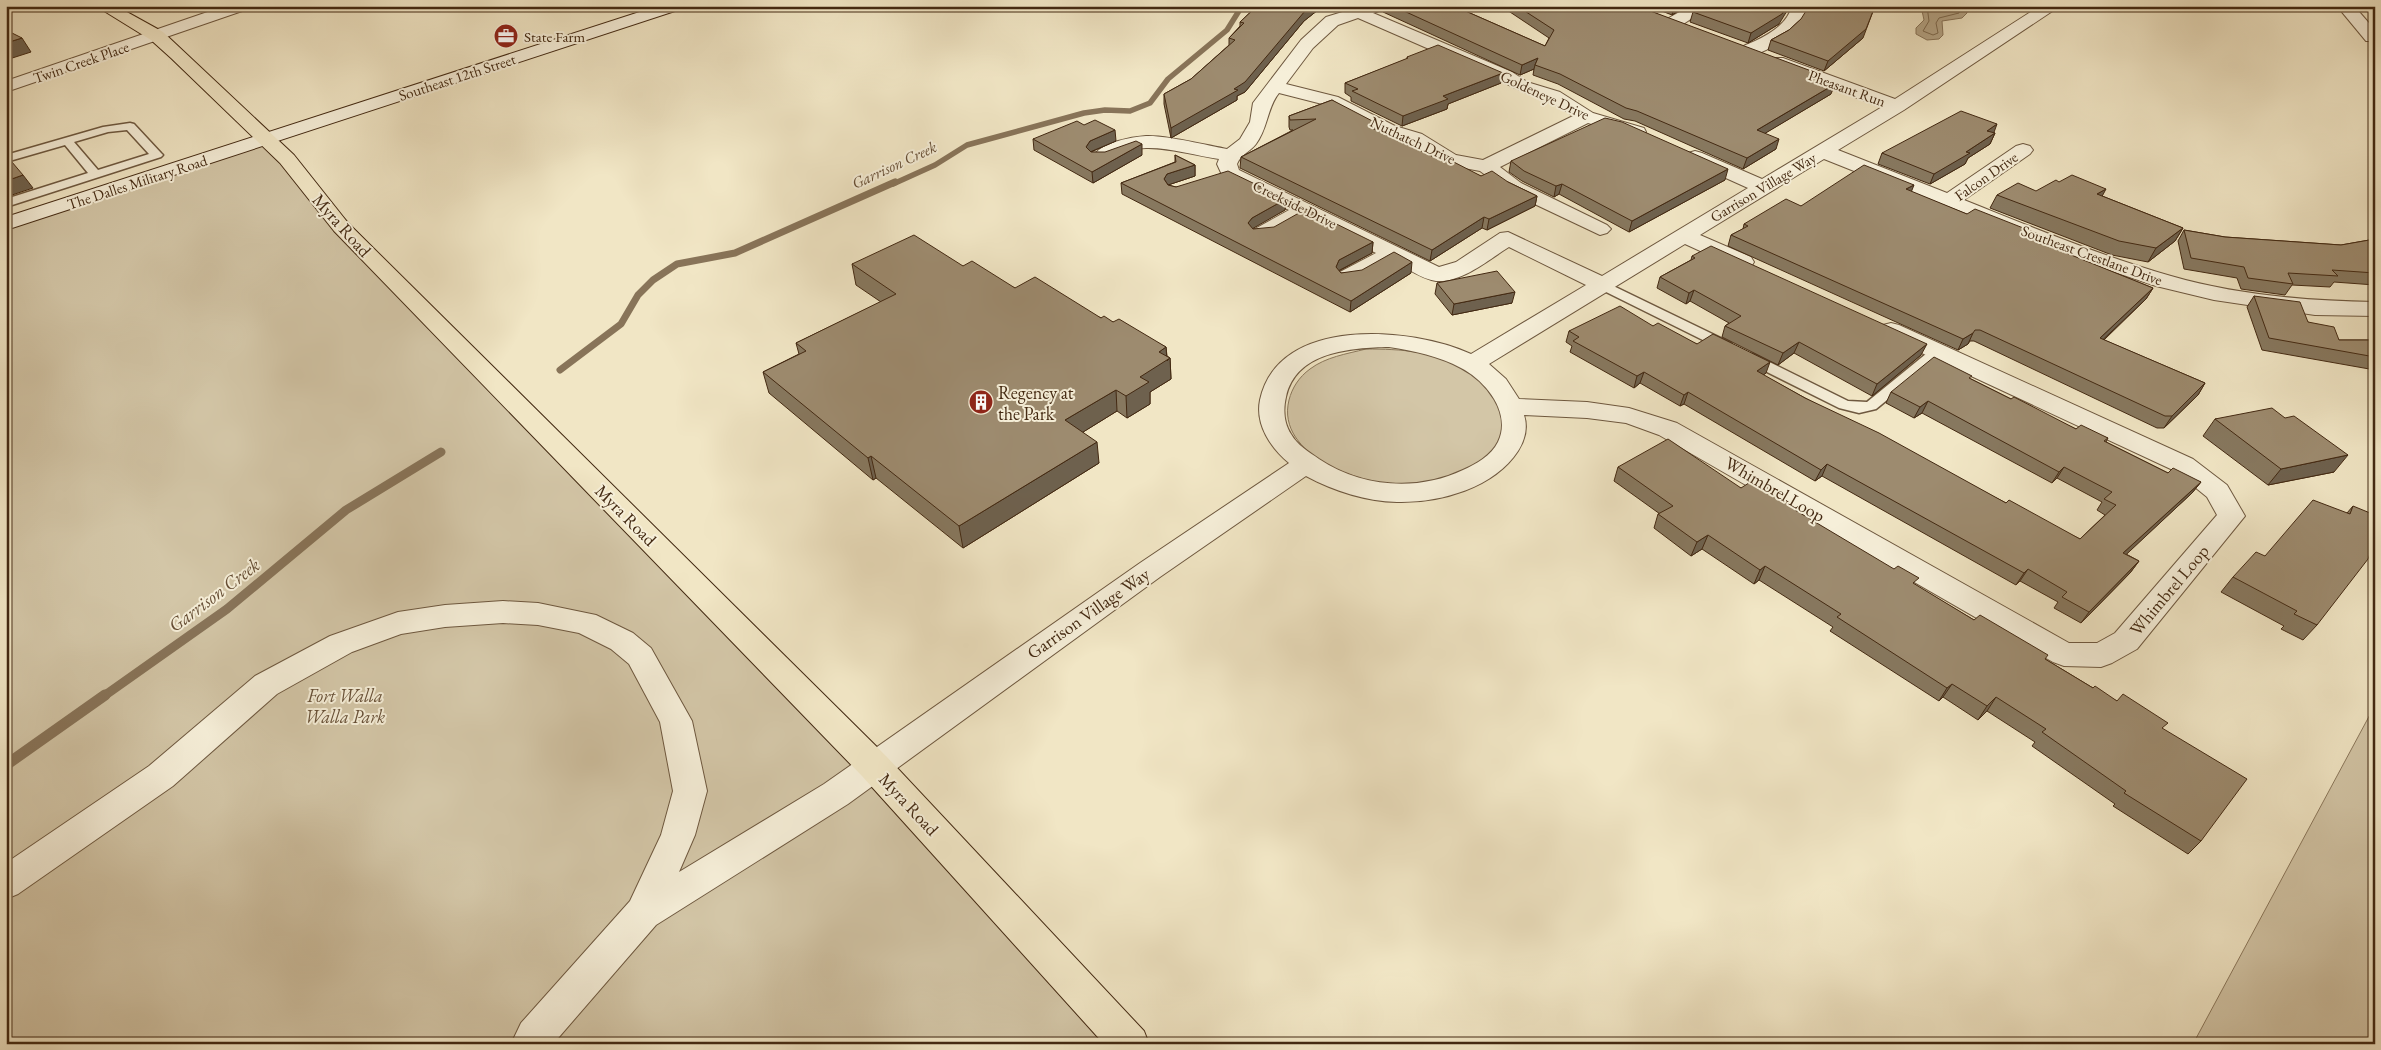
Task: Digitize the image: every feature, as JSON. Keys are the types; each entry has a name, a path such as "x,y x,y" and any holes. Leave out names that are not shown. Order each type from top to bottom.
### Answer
{"highway":[{"name":"Myra Road","path":"104,6 157,36 268,139 287,159 341,227 874,766 1130,1044"}],"street":[{"name":"Twin Creek Place","path":"6,87 242,6"},
{"name":"Southeast 12th Street","path":"268,139 675,6"},
{"path":"1224,169 1248,142 1260,122 1262,103 1307,44 1332,20 1379,6"},
{"path":"1673,22 1702,6"},
{"path":"1747,51 1777,37 1800,10 1800,6"},
{"name":"Garrison Village Way","path":"1472,364 1897,106 2052,6"},
{"path":"2345,6 2372,37"},
{"name":"Goldeneye Drive","path":"1357,12 1506,76 1521,86 1554,96 1586,117 1627,127 1654,139"},
{"path":"1656,16 1692,30"},
{"name":"Pheasant Run","path":"1728,44 1897,106"},
{"name":"Nuthatch Drive","path":"1274,86 1332,101 1388,130 1415,138 1450,160 1486,166 1514,187 1600,229"},
{"path":"1486,166 1586,117"},
{"name":"The Dalles Military Road","path":"6,224 268,139"},
{"name":"Creekside Drive","path":"1099,157 1124,146 1147,142 1224,169 1436,274 1445,274 1455,270 1508,238 1601,284"},
{"name":"Falcon Drive","path":"1949,201 2023,150"},
{"path":"1681,151 1762,187"},
{"name":"Southeast Crestlane Drive","path":"1822,151 2075,251 2164,281 2214,292 2315,308 2375,309"},
{"path":"1260,234 1306,209"},
{"path":"1683,235 1765,272"},
{"path":"1348,277 1392,253"},
{"name":"Whimbrel Loop","path":"1509,406 1587,410 1629,416 1668,429 2064,654 2101,655 2126,641 2231,516 2218,491 2184,465 1874,322"},
{"path":"1390,340 1420,344 1452,354 1472,364 1493,381 1507,399 1509,406 1513,417 1513,433 1506,450 1494,464 1468,480 1432,491 1397,493 1356,487 1325,475 1305,464 1283,443 1272,424 1271,399 1282,376 1293,364 1308,355 1332,346 1354,341 1390,340"},
{"name":"Garrison Village Way","path":"643,913 836,794 1150,570 1305,464"},
{"path":"6,884 161,776 266,685 341,644 398,623 445,616 503,612 538,614 586,623 622,641 640,656 676,721 690,790 678,835 643,913 534,1036 530,1044"}],"lane":[{"path":"6,159 107,128 130,126 157,155 6,203"},
{"path":"67,141 95,174"},
{"path":"1601,284 1844,405 1859,408 1871,406 1937,352"}],"green space":[{"name":"Fort Walla Walla Park","path":"268,139 874,766 1130,1044 6,1044 6,224"},
{"path":"1366,349 1417,352 1441,358 1477,377 1488,387 1502,411 1505,424 1504,437 1498,449 1472,472 1411,486 1388,485 1347,474 1326,464 1309,452 1295,437 1288,420 1289,400 1294,387 1302,376 1316,365 1336,356"},
{"path":"2375,707 2375,1044 2193,1044 2373,709"}],"water":[{"path":"1921,6 1961,6 1967,9 1967,13 1962,18 1942,21 1943,35 1939,39 1927,40 1916,34 1916,28 1924,20"}],"building":[{"path":"1257,6 1311,6 1245,82 1234,89 1238,90 1171,128 1164,94 1191,79 1235,40 1229,38 1244,23 1240,22"},
{"path":"1393,6 1454,6 1545,46 1554,30 1517,6 1637,6 1814,72 1811,75 1835,84 1757,130 1779,139 1747,158 1626,108 1560,74 1535,65 1538,58 1522,65"},
{"path":"1701,6 1787,6 1782,14 1751,33 1693,12"},
{"path":"1809,6 1875,6 1866,29 1828,61 1771,40 1789,30 1801,19"},
{"path":"6,30 22,38 6,43"},
{"path":"1438,45 1503,73 1443,96 1448,99 1403,116 1352,91 1358,89 1345,83 1408,58"},
{"path":"1332,100 1380,125 1372,128 1440,160 1446,158 1481,176 1492,171 1508,182 1537,196 1489,219 1484,217 1432,250 1241,157 1316,119 1290,120 1289,116"},
{"path":"1961,111 1997,124 1987,131 1995,133 1966,152 1970,153 1934,174 1882,153"},
{"path":"1605,118 1622,122 1728,169 1632,221 1562,184 1556,186 1524,171 1511,161"},
{"path":"1095,120 1115,130 1090,141 1086,147 1091,152 1105,152 1136,141 1142,144 1092,172 1033,139 1077,121 1084,125"},
{"path":"6,155 23,175 6,181"},
{"path":"1175,155 1195,165 1167,174 1164,179 1168,185 1176,187 1228,171 1286,199 1252,218 1248,223 1253,229 1274,227 1306,209 1373,242 1339,260 1336,267 1341,273 1362,270 1394,252 1412,262 1351,301 1121,183 1176,162"},
{"path":"1864,165 1914,185 1906,189 1967,214 1975,209 2041,235 2039,242 2153,288 2100,338 2205,383 2172,416 2165,416 1980,330 1975,330 1963,339 1731,235 1748,226 1744,224 1786,199 1801,206"},
{"path":"2072,175 2106,189 2097,194 2183,228 2156,248 2119,241 1997,195 2018,183 2036,191 2056,180 2059,182"},
{"path":"2184,230 2225,237 2341,245 2375,239 2375,273 2332,270 2338,276 2288,273 2293,284 2248,278 2244,267 2191,258"},
{"name":"Regency at the Park","path":"914,235 963,266 972,261 1015,288 1035,277 1101,318 1104,316 1113,322 1119,319 1166,347 1159,352 1170,358 1140,377 1149,382 1126,396 1116,390 1065,420 1097,442 959,526 871,456 868,458 763,372 806,351 796,343 896,294 852,264"},
{"path":"1711,246 1927,344 1877,384 1799,342 1783,353 1725,326 1741,316 1694,290 1689,293 1660,277 1695,258 1692,256"},
{"path":"1497,271 1515,292 1454,304 1437,283"},
{"path":"2254,296 2300,302 2308,322 2334,327 2339,340 2375,340 2375,357 2269,338"},
{"path":"1620,306 1653,326 1658,323 1697,344 1713,334 1770,362 1757,371 1805,398 1879,433 2006,503 2009,500 2080,539 2116,505 2104,499 2112,492 2064,467 2059,472 1928,401 1920,407 1891,392 1934,357 1972,376 1969,378 2011,399 2014,397 2076,429 2081,425 2108,438 2104,441 2168,473 2173,468 2201,482 2123,553 2139,561 2089,612 2062,597 2067,592 2028,569 2024,573 1827,464 1821,470 1688,392 1684,395 1644,372 1637,376 1573,341 1579,337 1569,331"},
{"path":"2272,408 2285,418 2294,416 2348,455 2281,469 2215,419"},
{"path":"1668,439 1741,488 1755,479 1797,508 1795,510 1894,569 1898,566 1919,578 1913,583 1974,620 1980,615 2048,655 2045,659 2093,688 2095,686 2117,701 2123,694 2168,723 2162,728 2247,779 2201,841 2124,793 2126,791 2042,732 2046,729 1996,697 1987,706 1952,684 1947,688 1837,617 1841,614 1765,566 1760,570 1708,535 1697,542 1658,514 1673,506 1618,467"},
{"path":"2313,500 2350,514 2353,506 2375,515 2375,541 2368,559 2317,625 2294,614 2297,611 2233,577 2256,552 2265,556"}],"waterway":[{"name":"Garrison Creek","path":"893,184 935,165 967,145 1084,113 1105,110 1130,111 1150,103 1168,79 1227,30 1242,6"},
{"name":"Garrison Creek","path":"560,370 621,324 638,295 653,280 677,264 735,253 895,182"},
{"name":"Garrison Creek","path":"104,696 227,609 346,510 441,452"},
{"name":"Garrison Creek","path":"6,765 105,695"}],"place":[{"name":"State Farm","path":"506,36"},
{"name":"Regency at the Park","path":"981,402"}]}
